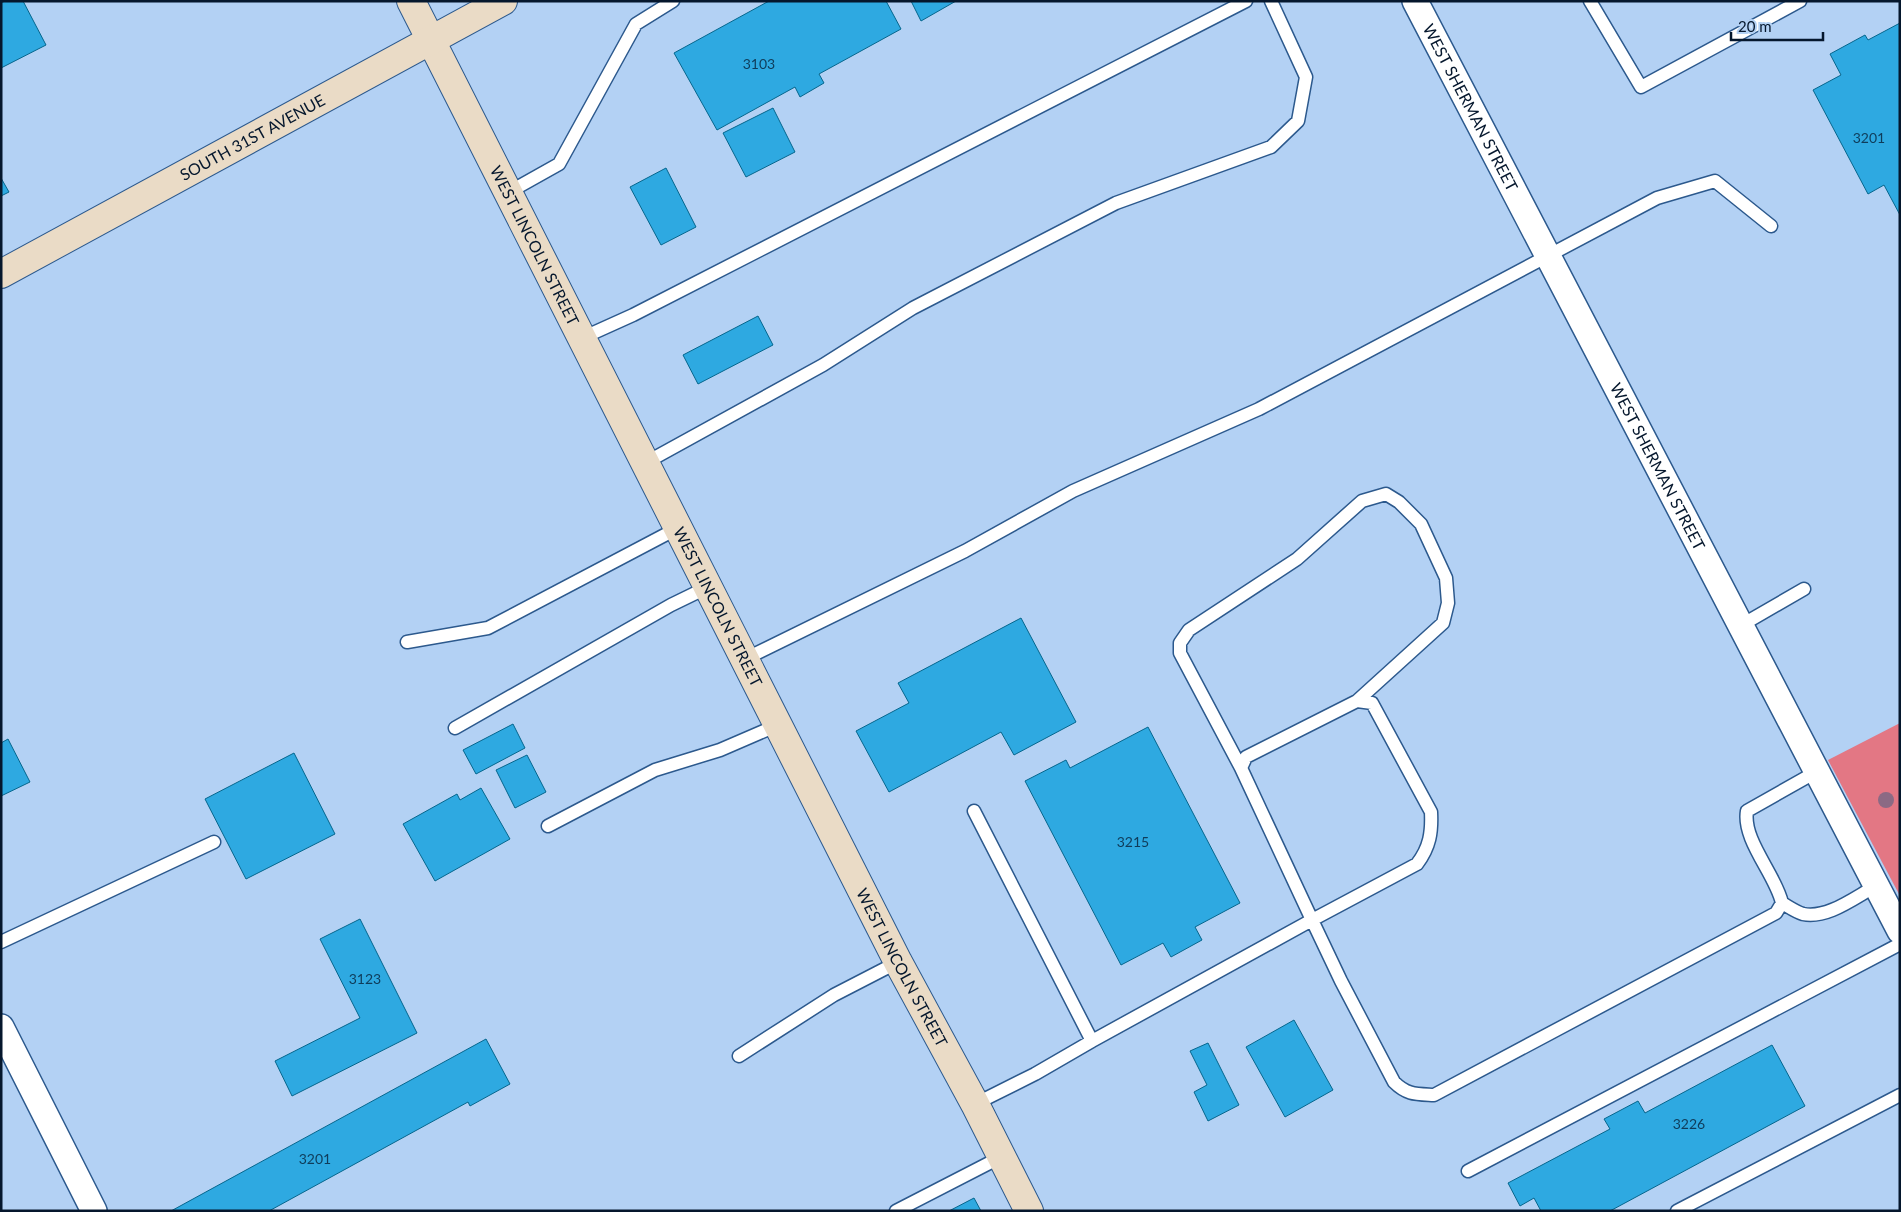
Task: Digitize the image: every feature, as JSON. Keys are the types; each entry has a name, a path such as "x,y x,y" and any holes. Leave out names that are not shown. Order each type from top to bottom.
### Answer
{"street":[{"name":"WEST LINCOLN STREET","path":"411,1 898,962 975,1104 1029,1211"},
{"name":"SOUTH 31ST AVENUE","path":"1,274 503,1"},
{"name":"WEST SHERMAN STREET","path":"1415,1 1900,931"},
{"path":"1,1027 94,1211"}],"lane":[{"path":"508,192 559,164 636,24 673,1"},
{"path":"582,338 633,315 1246,1"},
{"path":"645,463 823,365 913,308 1116,203 1271,146 1298,121 1306,77 1271,1"},
{"path":"1590,1 1640,87 1800,1"},
{"path":"745,659 965,551 1073,491 1259,409 1657,198 1715,181 1771,226"},
{"path":"1241,768 1246,757 1357,701 1443,623 1448,603 1446,578 1421,524 1400,502 1386,494 1362,500 1297,559 1189,630 1180,643 1180,653 1241,768 1341,982 1394,1082 1404,1092 1434,1095 1776,913 1782,903"},
{"path":"407,642 488,628 678,528"},
{"path":"456,728 708,587"},
{"path":"1740,626 1804,589"},
{"path":"975,1104 1035,1074 1312,920 1417,864 1426,853 1432,832 1431,812 1372,703 1357,701"},
{"path":"548,826 656,770 720,750 778,725"},
{"path":"1816,772 1746,811 1750,835 1779,892 1782,903 1801,914 1815,915 1827,913 1876,886"},
{"path":"974,811 1092,1041"},
{"path":"1,942 214,842"},
{"path":"1468,1171 1900,944"},
{"path":"739,1056 834,996 898,962"},
{"path":"1677,1211 1900,1095"},
{"path":"896,1211 1001,1157"}],"shaded area":[{"path":"1900,723 1900,896 1828,760"}],"building":[{"path":"5,1 23,1 46,45 1,68 1,3"},
{"path":"769,1 886,1 901,29 819,74 824,83 800,97 795,87 717,130 674,53"},
{"path":"911,1 956,1 921,21"},
{"path":"1900,23 1900,215 1884,185 1868,194 1813,90 1841,75 1830,54 1865,35 1868,40"},
{"path":"773,108 795,152 746,177 723,133"},
{"path":"666,168 696,227 661,245 630,187"},
{"path":"1,178 9,192 1,196"},
{"path":"758,316 773,345 698,384 683,355"},
{"path":"1021,618 1076,722 1014,755 1001,732 889,792 856,731 909,703 898,683"},
{"path":"513,724 525,748 476,774 463,750"},
{"path":"1148,727 1240,903 1195,927 1202,940 1171,957 1163,943 1121,965 1025,781 1066,760 1070,768"},
{"path":"8,739 30,782 1,796 1,743"},
{"path":"294,753 335,834 246,879 205,799"},
{"path":"527,755 546,792 515,808 496,770"},
{"path":"481,788 510,839 435,881 403,824 457,794 460,800"},
{"path":"360,919 417,1033 292,1096 275,1061 360,1018 320,939"},
{"path":"1294,1020 1333,1090 1285,1117 1246,1047"},
{"path":"486,1039 510,1084 470,1106 468,1102 269,1211 171,1211"},
{"path":"1208,1043 1239,1105 1208,1121 1194,1092 1207,1085 1190,1051"},
{"path":"1772,1045 1805,1106 1610,1211 1541,1211 1534,1198 1520,1206 1508,1183 1610,1129 1604,1119 1638,1101 1645,1113"},
{"path":"974,1198 981,1211 949,1211"}]}
